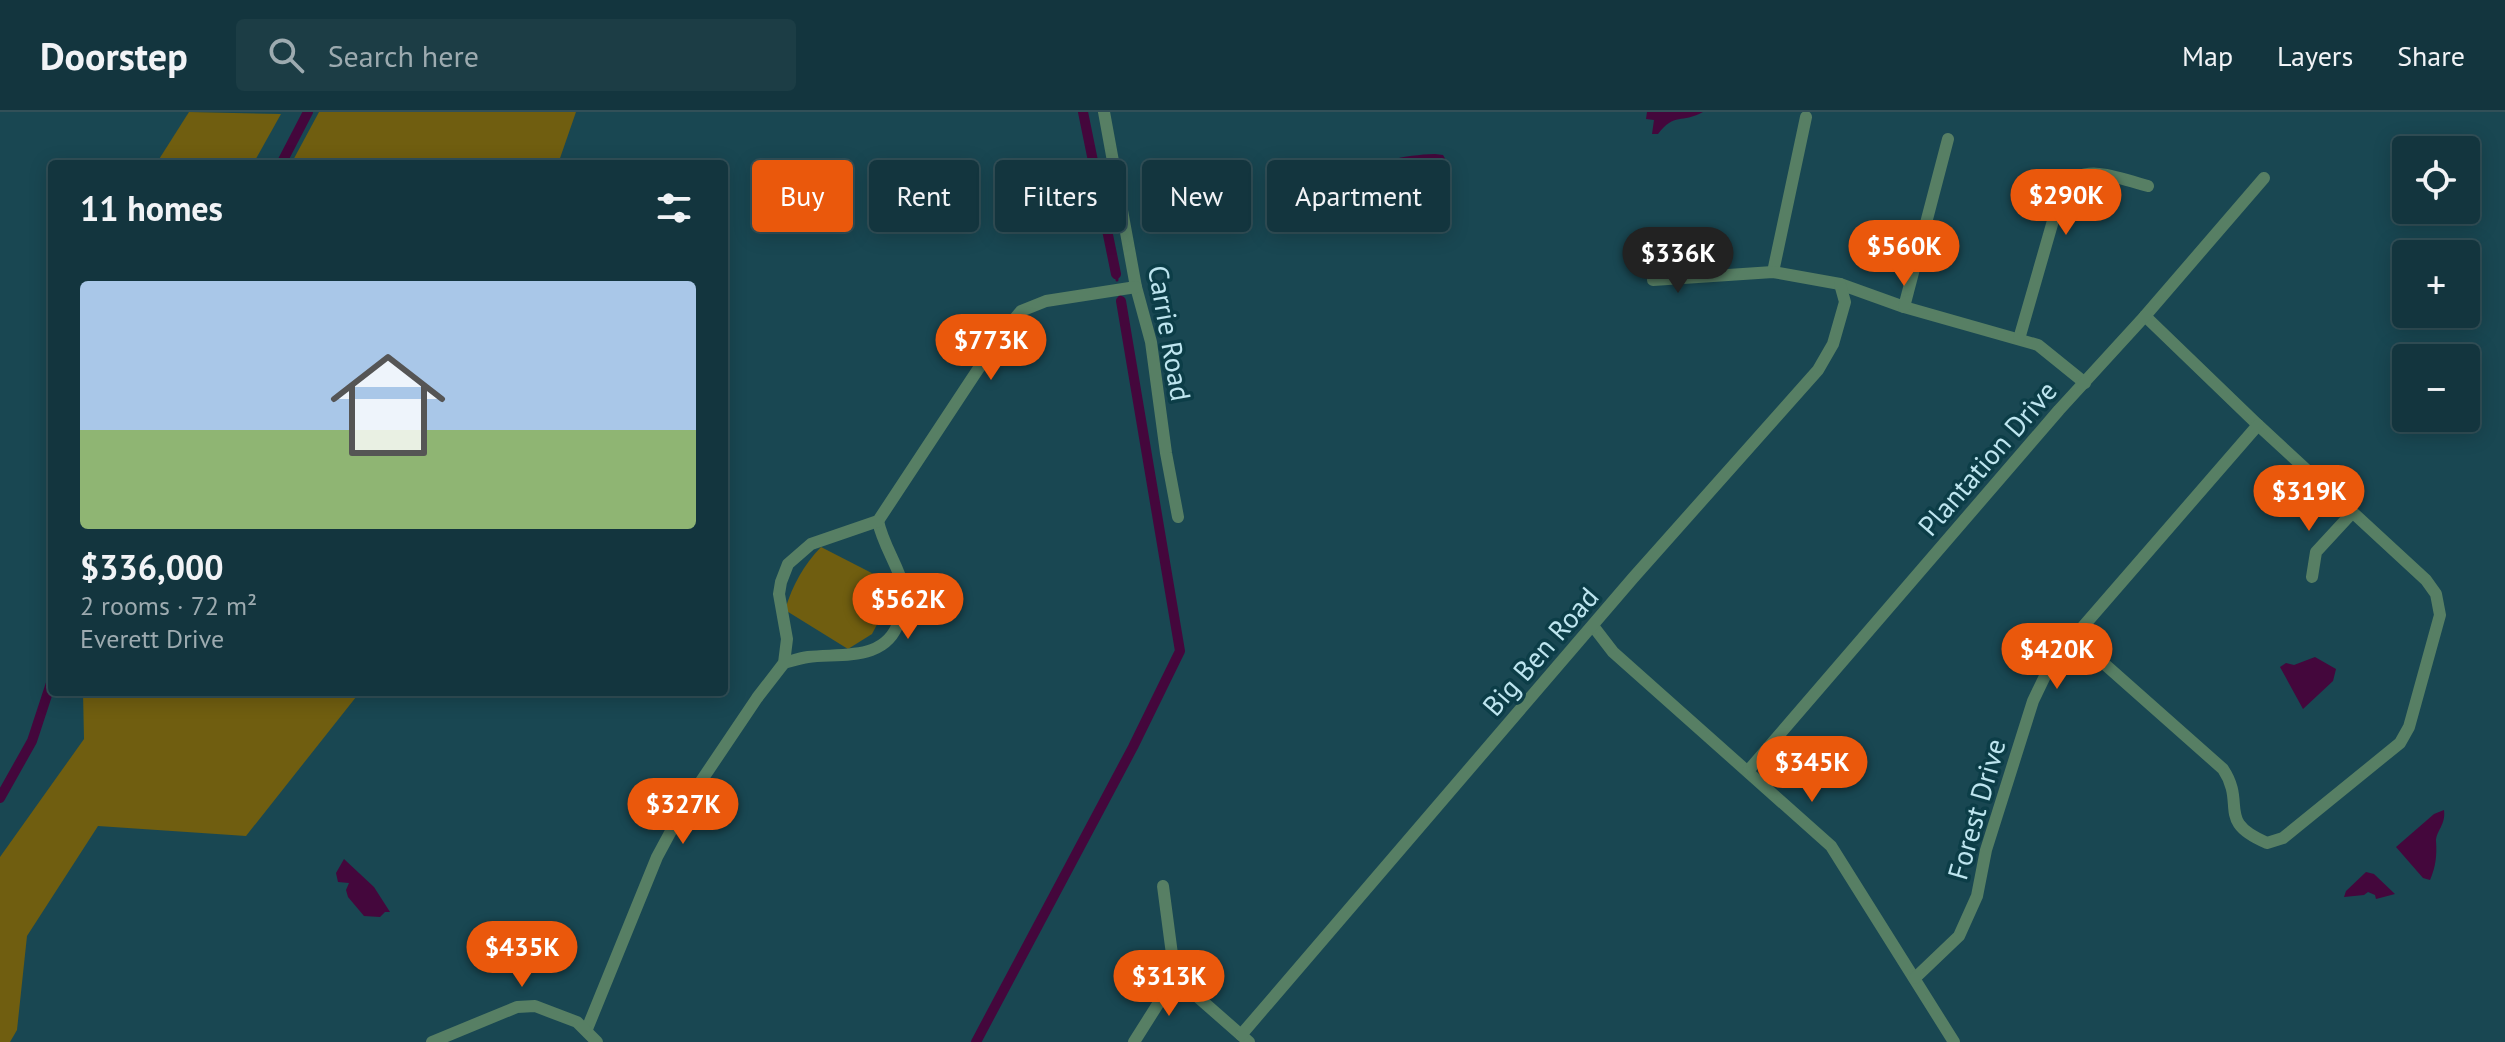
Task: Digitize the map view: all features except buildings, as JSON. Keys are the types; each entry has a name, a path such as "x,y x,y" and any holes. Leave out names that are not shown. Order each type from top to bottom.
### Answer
{"street":[{"name":"Carrie Road","path":"1104,112 1136,287 1151,342 1178,517"},
{"path":"1773,272 1806,117"},
{"path":"1904,307 1948,139"},
{"path":"2019,339 2063,186 2088,172 2148,186"},
{"name":"Plantation Drive","path":"1748,771 2050,420 2264,178"},
{"path":"1653,280 1773,272 1840,284 1904,307 2038,345 2085,383"},
{"name":"Big Ben Road","path":"1245,1039 1593,626 1818,370 1833,344 1845,302 1840,284"},
{"path":"587,1029 657,857 685,805 748,710 784,663 787,639 779,594 788,564 811,544 878,521 1000,336 1021,311 1058,298 1136,287"},
{"path":"2074,637 2223,769 2232,788 2235,820 2246,834 2267,843 2283,838 2400,743 2409,727 2440,615 2436,594 2426,580 2145,316"},
{"name":"Forest Drive","path":"1915,978 1959,936 1977,896 1986,850 2033,701 2046,674 2074,637 2258,425"},
{"path":"2312,577 2316,552 2352,513"},
{"path":"784,663 807,657 865,653 886,642 897,627 903,587 882,541 878,521"},
{"path":"1593,626 1613,652 1831,846 1954,1042"},
{"path":"1134,1042 1175,977 1163,886"},
{"path":"1175,977 1245,1039"},
{"path":"432,1042 517,1007 535,1006 555,1011 587,1029 597,1042"}],"shaded area":[{"path":"189,112 281,114 255,160 159,160"},
{"path":"319,112 576,112 559,160 293,160"},
{"path":"1647,112 1703,112 1669,123 1658,134 1652,134 1654,120 1646,119"},
{"path":"1435,154 1443,155 1446,160 1390,160"},
{"path":"821,547 897,586 872,634 848,649 785,610 799,576"},
{"path":"2315,657 2336,669 2333,681 2303,709 2280,667"},
{"path":"83,696 357,696 246,836 98,826 27,936 17,1030 10,1042 0,1042 0,857 84,739"},
{"path":"2444,810 2444,820 2436,837 2436,860 2430,880 2423,878 2396,847 2434,814"},
{"path":"344,859 374,887 390,912 380,917 364,916 348,897 346,890 349,883 338,882 336,873"},
{"path":"2366,872 2374,874 2395,894 2376,899 2368,892 2344,897 2346,891"}],"waterway":[{"path":"283,160 308,112"},
{"path":"1083,112 1116,274"},
{"path":"1116,274 1117,280"},
{"path":"1120,296 1121,301"},
{"path":"976,1042 1133,747 1180,651 1121,301"},
{"path":"0,798 32,741 48,692"}]}
